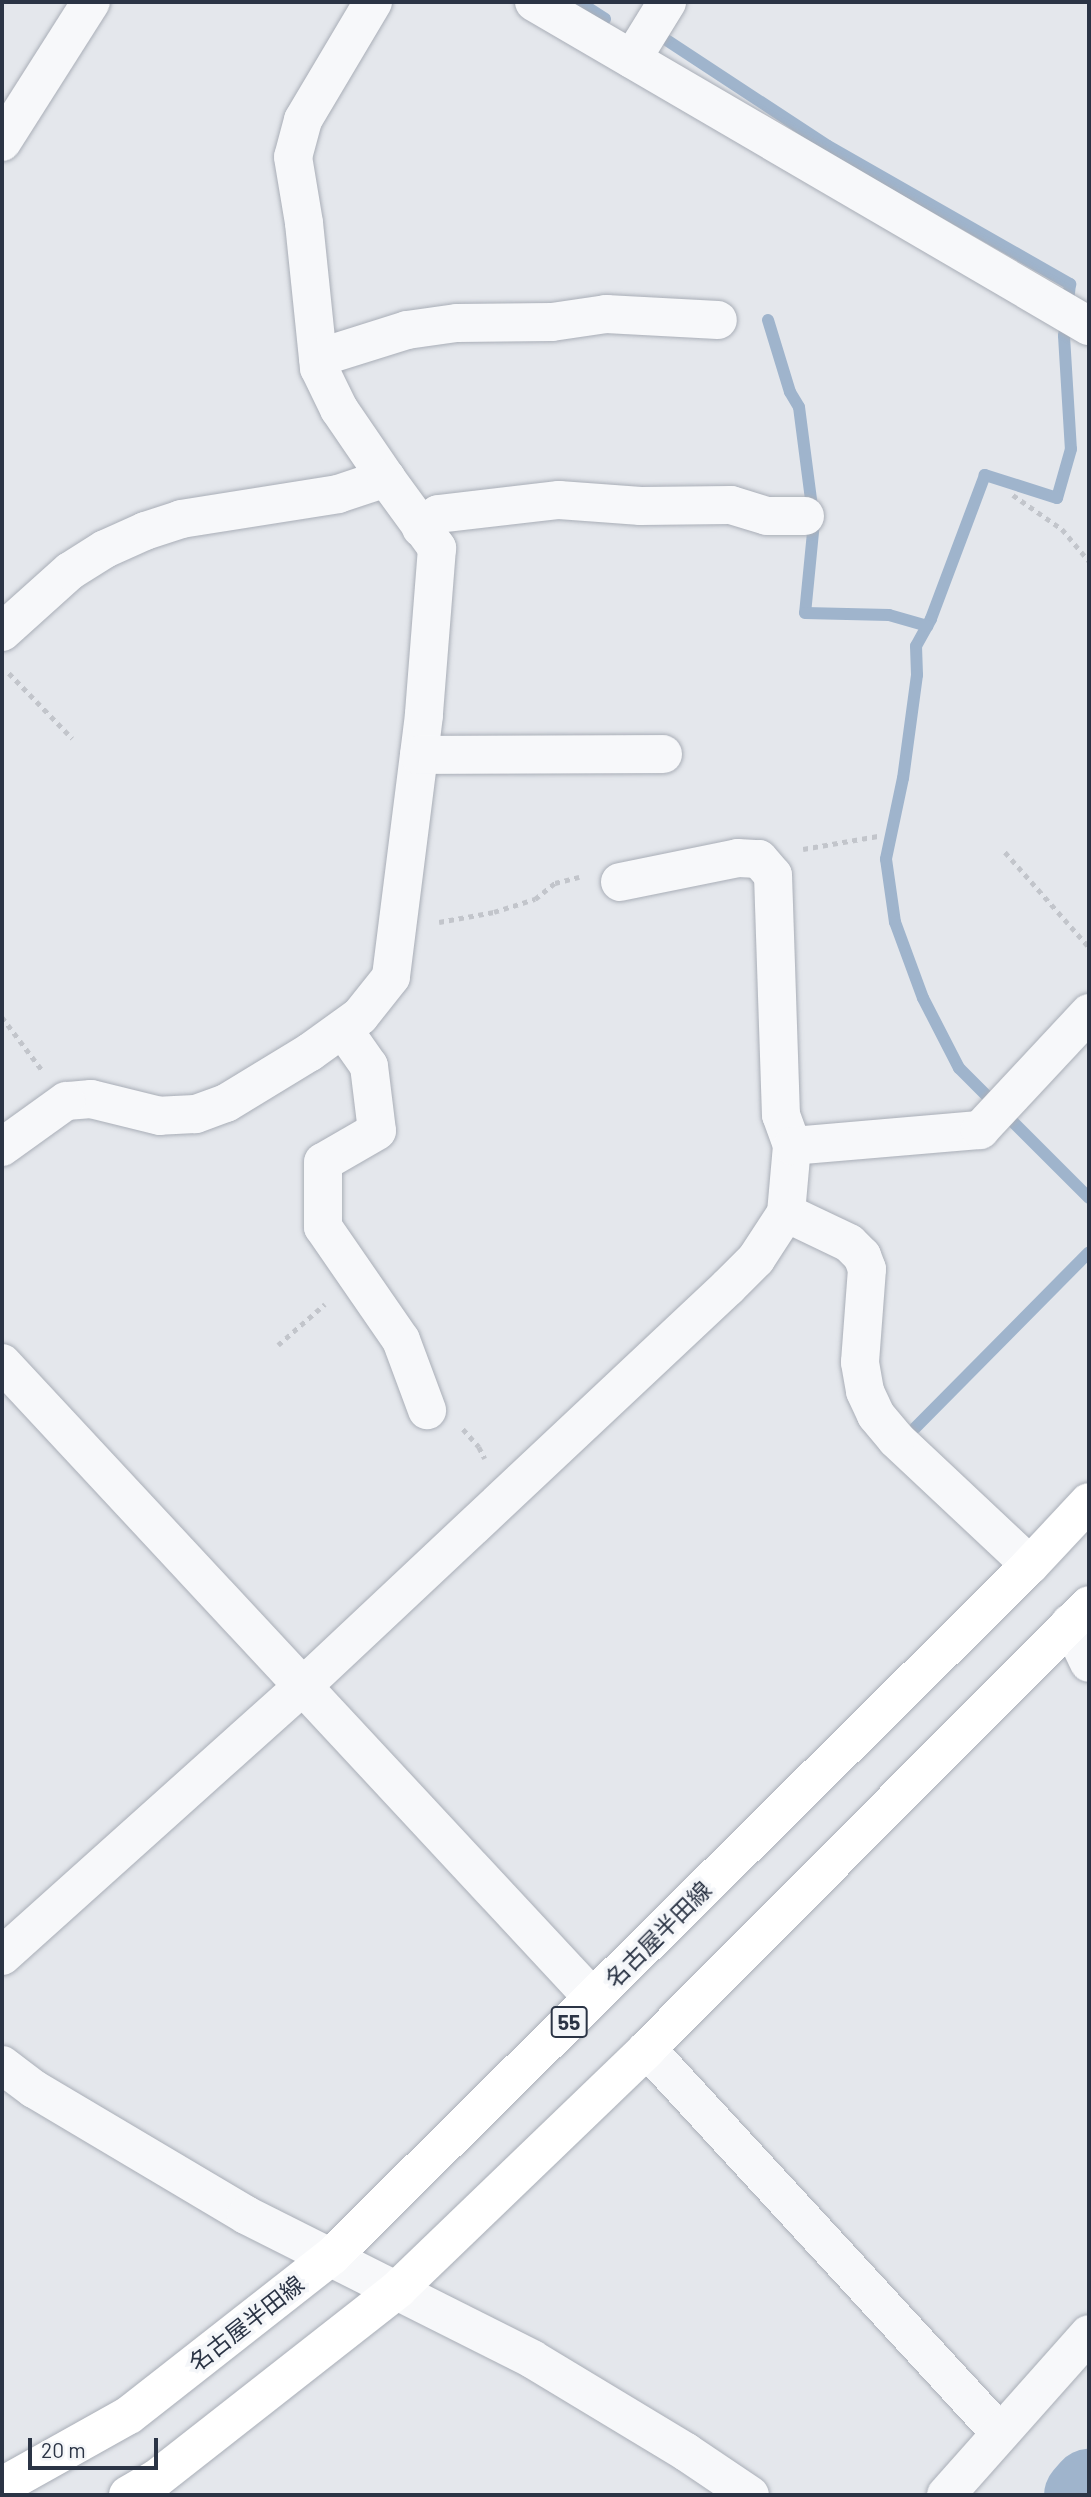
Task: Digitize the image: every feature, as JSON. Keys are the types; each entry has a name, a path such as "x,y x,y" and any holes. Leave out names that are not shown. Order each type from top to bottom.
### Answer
{"main road":[{"name":"名古屋半田線","path":"2,2486 129,2415 332,2256 1030,1565 1089,1502"},
{"path":"150,2490 398,2289 647,2049 1080,1614"}],"street":[{"path":"2,142 91,2"},
{"path":"2,1147 66,1101 91,1099 160,1116 195,1115 226,1103 343,1029 360,1016 391,977 419,755 437,548 339,409 319,368 304,223 293,157 303,120 373,2"},
{"path":"534,2 1089,326"},
{"path":"632,59 667,2"},
{"path":"318,358 407,330 457,323 552,322 606,314 718,320"},
{"path":"2,632 70,571 105,549 145,530 181,519 338,494 386,478"},
{"path":"421,528 438,514 559,500 641,506 730,505 767,516 805,516"},
{"path":"419,755 663,754"},
{"path":"2,1956 301,1688 514,1490 757,1259 786,1213 792,1146 781,1115 773,875 759,859 738,859 620,882"},
{"path":"792,1146 980,1130 1089,1013"},
{"path":"343,1029 369,1066 377,1131 323,1162 323,1227 401,1340 428,1410"},
{"path":"786,1213 849,1243 862,1256 867,1269 860,1362 865,1391 876,1415 896,1439 1030,1565"},
{"path":"2,1363 301,1688 593,1998"},
{"path":"1080,1614 1089,1663"},
{"path":"647,2049 1000,2433"},
{"path":"2,2065 46,2096 234,2208 532,2359 686,2452 750,2495"},
{"path":"946,2495 1089,2334"}],"path":[{"path":"1013,495 1062,529 1089,561"},
{"path":"2,666 72,738"},
{"path":"764,865 782,853 878,836"},
{"path":"1005,852 1089,947"},
{"path":"397,929 494,912 535,899 555,883 613,868 620,882"},
{"path":"2,1017 66,1101"},
{"path":"278,1345 357,1276"},
{"path":"428,1410 441,1408 479,1447 488,1466 514,1490"}],"waterway":[{"path":"579,2 605,19"},
{"path":"668,41 828,146 1070,284 1064,336 1071,449 1057,498 985,475 931,619 916,646 917,675 903,778 886,859 895,922 923,998 959,1068 1089,1198"},
{"path":"768,320 790,392 799,407 814,522 805,613 889,615 927,626"},
{"path":"915,1428 1089,1252"},
{"path":"1082,2495 1089,2487"}]}
